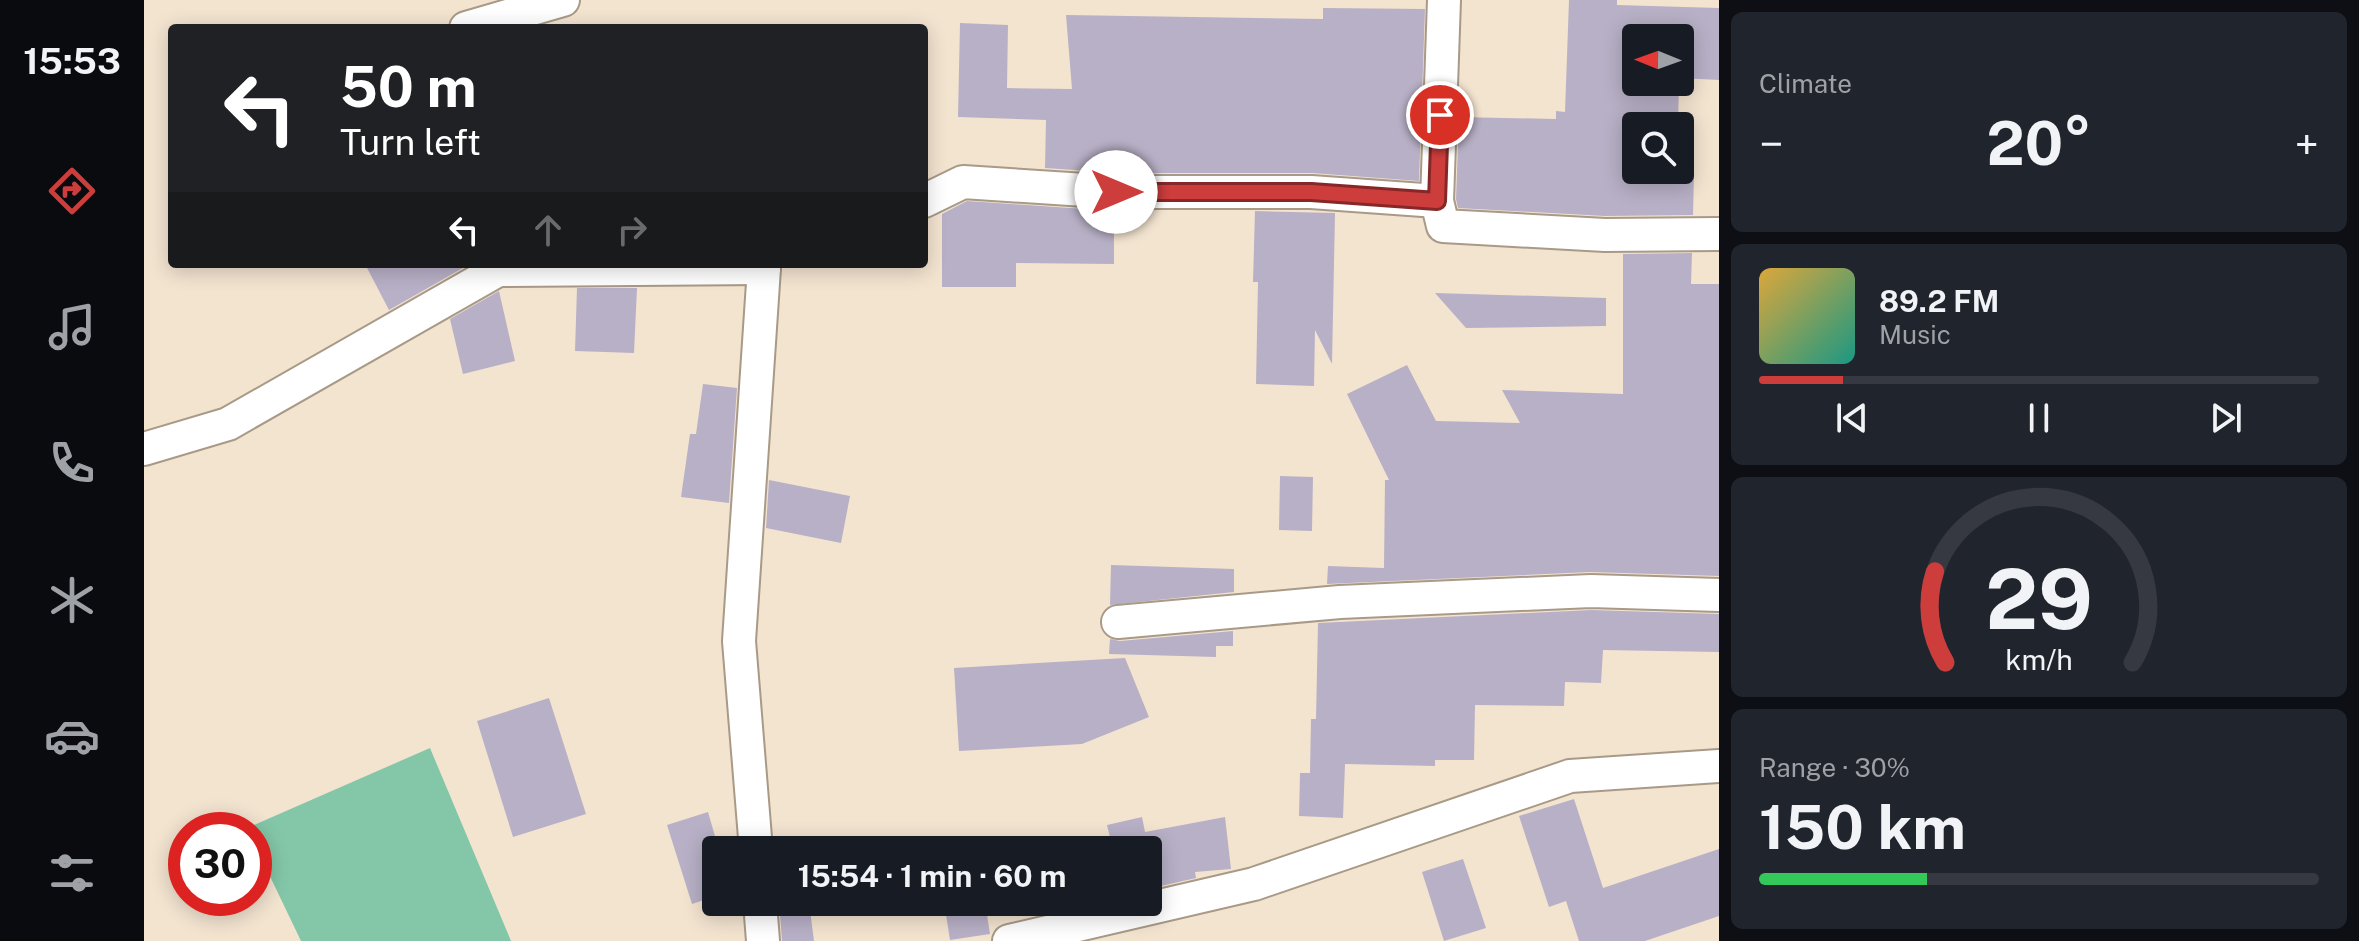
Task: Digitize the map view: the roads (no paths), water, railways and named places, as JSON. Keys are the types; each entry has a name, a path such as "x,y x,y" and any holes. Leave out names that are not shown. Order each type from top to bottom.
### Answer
{"street":[{"path":"480,24 563,0"},
{"path":"1444,0 1437,201 1443,226 1605,235 1719,234"},
{"path":"928,199 963,182 1116,192 1311,192 1437,201"},
{"path":"144,449 228,424 498,270 631,268"},
{"path":"755,836 739,641 764,268"},
{"path":"1118,622 1355,601 1591,591 1719,595"},
{"path":"1009,941 1254,884 1570,776 1719,766"},
{"path":"761,916 763,941"}]}
